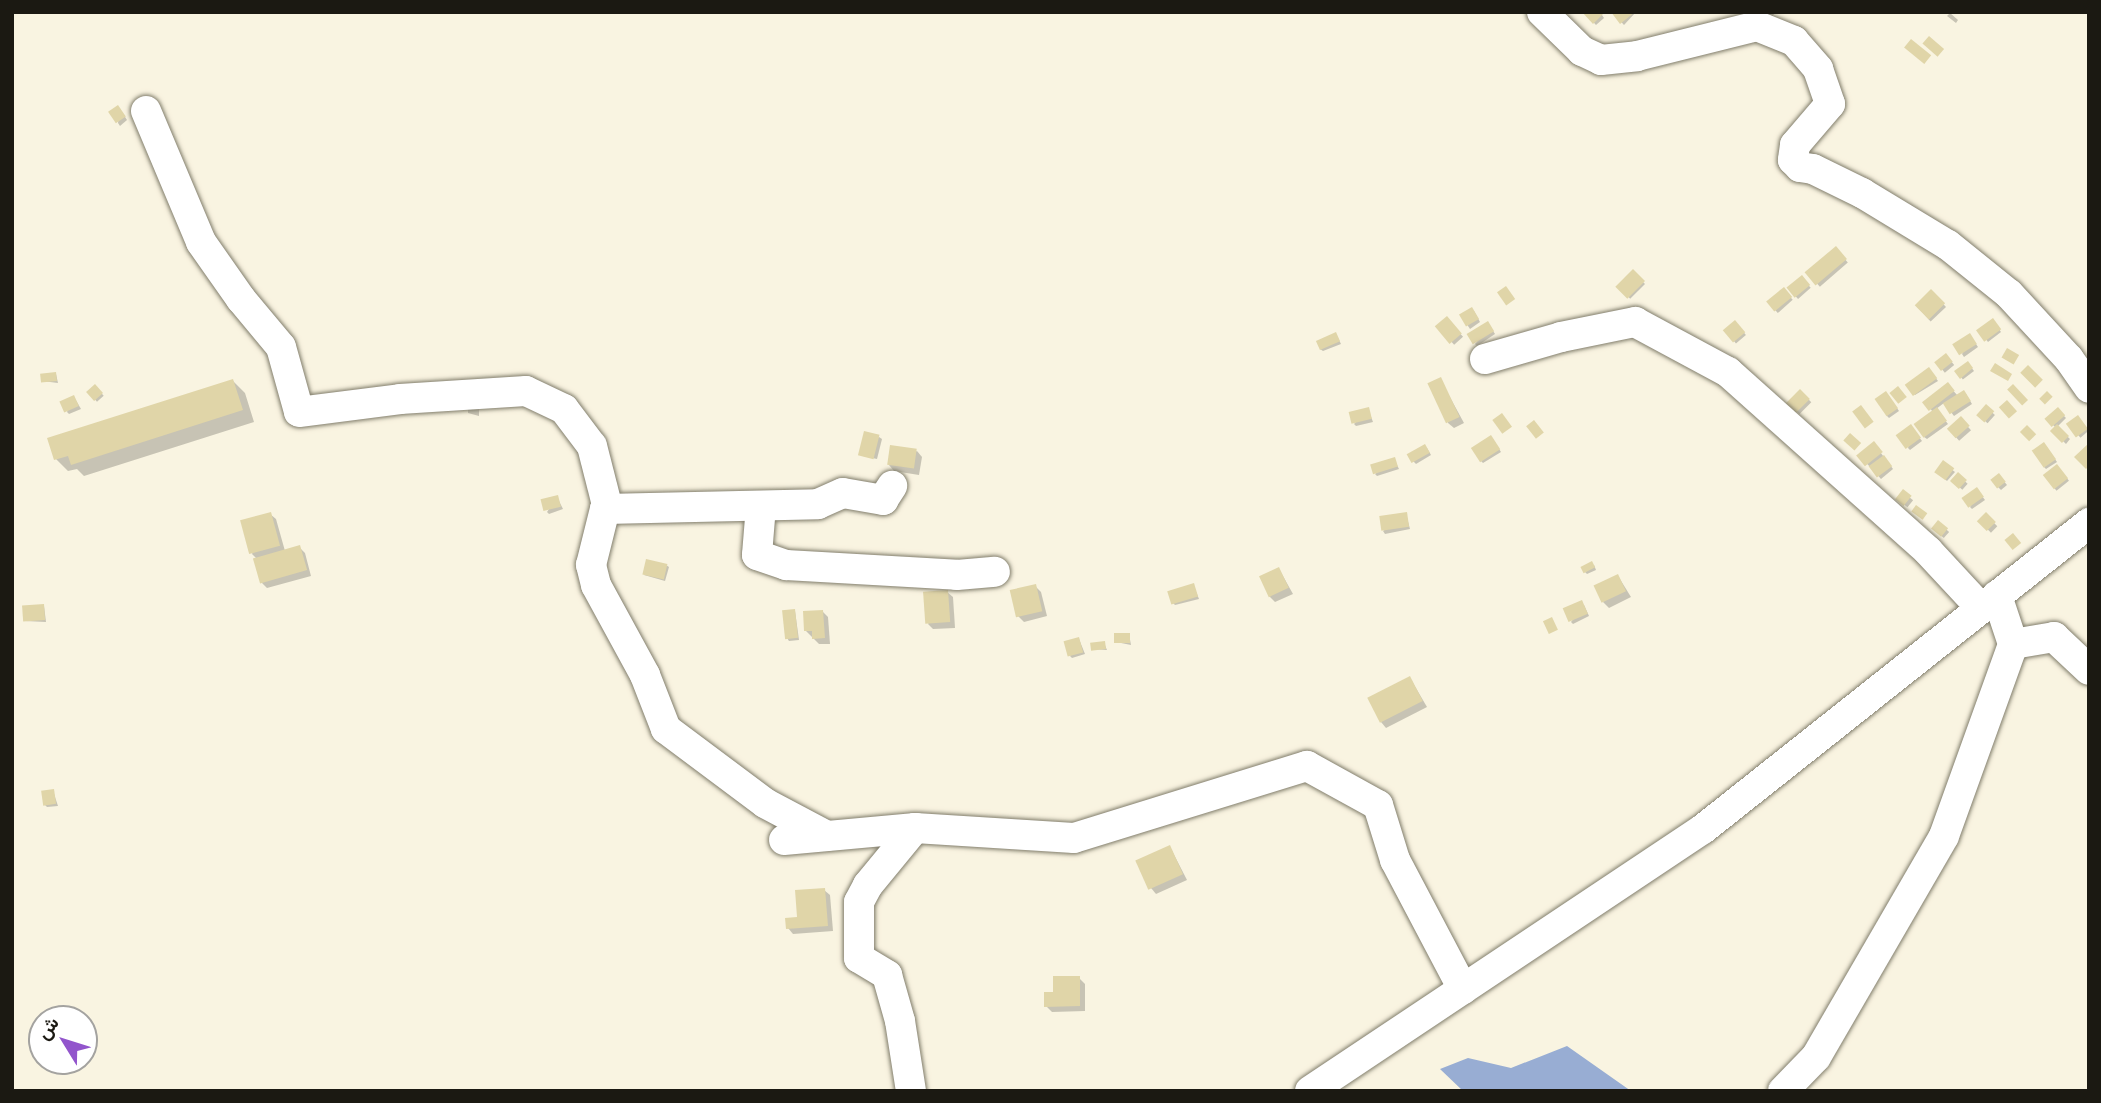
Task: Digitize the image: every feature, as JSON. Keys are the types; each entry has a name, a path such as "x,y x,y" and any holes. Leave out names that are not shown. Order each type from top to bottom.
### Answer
{"street":[{"path":"1542,12 1582,51 1601,60 1637,56 1757,26 1794,41 1818,69 1830,104 1795,145 1793,160 1800,167 1813,169 1863,193 1948,245 2009,294 2069,359 2089,388"},
{"path":"146,111 201,242 241,299 281,346 299,412 400,400 526,391 564,409 592,446 607,509"},
{"path":"1485,359 1561,337 1635,322 1728,372 1989,602 2013,644 1944,836 1816,1057 1783,1091"},
{"path":"607,509 818,503 843,493 883,500 892,486"},
{"path":"761,506 757,555 786,565 957,575 995,572"},
{"path":"607,509 591,565 596,585 645,675 666,729 765,803 827,836"},
{"path":"1310,1091 1703,830 2089,523"},
{"path":"2013,644 2053,636 2089,670"},
{"path":"784,840 915,828 1074,838 1307,766 1378,806 1395,860 1464,989"},
{"path":"911,1091 900,1021 887,975 859,958 859,902 868,885 915,828"}],"water":[{"path":"1567,1046 1631,1091 1463,1091 1440,1069 1468,1058 1511,1068"}],"building":[{"path":"1582,12 1602,12 1603,14 1593,24"},
{"path":"1611,12 1635,12 1620,24"},
{"path":"1929,36 1944,49 1938,57 1922,44"},
{"path":"1911,39 1931,55 1924,64 1904,48"},
{"path":"118,105 126,117 116,123 108,112"},
{"path":"1836,246 1847,259 1816,285 1805,272"},
{"path":"1633,269 1645,281 1627,299 1615,287"},
{"path":"1802,275 1810,285 1795,298 1786,288"},
{"path":"1506,286 1515,299 1506,305 1497,292"},
{"path":"1784,287 1792,297 1774,312 1766,301"},
{"path":"1931,289 1945,303 1929,319 1915,305"},
{"path":"1472,307 1479,319 1466,327 1459,314"},
{"path":"1447,316 1462,334 1450,344 1435,326"},
{"path":"1993,318 2001,329 1984,342 1976,330"},
{"path":"1735,320 1745,332 1733,343 1723,330"},
{"path":"1488,321 1494,331 1473,344 1467,334"},
{"path":"1336,332 1340,341 1320,350 1316,341"},
{"path":"1970,333 1977,344 1959,355 1952,344"},
{"path":"2007,348 2019,355 2014,365 2002,358"},
{"path":"1946,353 1953,362 1941,371 1934,362"},
{"path":"1968,361 1973,368 1960,379 1954,371"},
{"path":"1995,363 2012,374 2008,381 1990,371"},
{"path":"2028,365 2043,380 2035,388 2020,373"},
{"path":"1929,367 1937,378 1913,396 1905,385"},
{"path":"56,372 57,381 41,383 40,374"},
{"path":"1441,377 1460,417 1446,423 1427,383"},
{"path":"233,379 243,410 71,465 68,456 54,460 47,438"},
{"path":"1948,382 1955,391 1929,411 1922,402"},
{"path":"95,384 103,393 94,401 86,392"},
{"path":"2013,384 2028,400 2022,406 2007,389"},
{"path":"1898,386 1907,397 1898,404 1889,393"},
{"path":"1800,389 1810,399 1796,413 1786,403"},
{"path":"1964,390 1971,401 1950,414 1943,403"},
{"path":"1886,391 1898,408 1887,416 1875,399"},
{"path":"2047,391 2053,397 2045,404 2039,399"},
{"path":"74,395 79,406 64,412 59,402"},
{"path":"2007,400 2017,411 2009,419 1999,407"},
{"path":"1986,404 1994,411 1984,423 1976,415"},
{"path":"1861,405 1874,422 1865,428 1852,412"},
{"path":"1369,407 1372,419 1352,424 1349,412"},
{"path":"1937,407 1947,421 1924,438 1914,424"},
{"path":"2058,407 2065,415 2052,427 2044,419"},
{"path":"1502,413 1512,427 1502,434 1492,420"},
{"path":"2078,415 2088,429 2076,438 2066,424"},
{"path":"1961,416 1970,426 1956,438 1947,429"},
{"path":"1534,420 1544,433 1536,439 1526,426"},
{"path":"1911,424 1921,438 1906,449 1896,435"},
{"path":"2057,424 2069,436 2062,443 2050,431"},
{"path":"2027,425 2036,434 2029,441 2020,432"},
{"path":"864,431 880,435 873,459 858,455"},
{"path":"1850,433 1861,443 1854,450 1843,440"},
{"path":"1491,435 1500,449 1480,462 1471,448"},
{"path":"1874,441 1883,452 1865,466 1856,455"},
{"path":"2044,442 2056,459 2044,468 2032,451"},
{"path":"2089,443 2089,466 2086,469 2074,457"},
{"path":"1425,444 1430,453 1411,463 1407,454"},
{"path":"890,445 917,449 914,469 887,465"},
{"path":"1884,455 1892,466 1877,477 1869,466"},
{"path":"1395,457 1398,467 1373,474 1370,465"},
{"path":"1943,460 1954,468 1946,480 1934,472"},
{"path":"2057,464 2068,478 2054,489 2043,475"},
{"path":"1958,472 1967,480 1959,489 1950,481"},
{"path":"1999,473 2006,482 1997,488 1990,480"},
{"path":"1977,487 1984,497 1968,508 1961,498"},
{"path":"1903,489 1912,496 1904,506 1895,499"},
{"path":"558,495 561,507 543,511 541,499"},
{"path":"1916,505 1927,513 1923,520 1911,511"},
{"path":"271,512 280,546 249,554 240,520"},
{"path":"1407,512 1409,527 1381,531 1379,516"},
{"path":"1986,512 1996,522 1987,531 1977,521"},
{"path":"1938,520 1948,528 1941,537 1931,529"},
{"path":"2013,533 2021,543 2013,550 2004,540"},
{"path":"300,545 307,570 260,583 253,559"},
{"path":"646,559 667,564 664,580 642,575"},
{"path":"1592,561 1595,567 1584,573 1580,567"},
{"path":"1279,567 1289,588 1269,597 1259,576"},
{"path":"1618,574 1626,591 1602,603 1594,585"},
{"path":"1194,583 1198,596 1171,605 1167,591"},
{"path":"1036,584 1042,611 1016,617 1010,590"},
{"path":"948,590 950,622 925,624 923,592"},
{"path":"1582,600 1588,614 1569,622 1563,608"},
{"path":"44,604 45,620 23,621 22,606"},
{"path":"795,609 798,638 785,639 782,610"},
{"path":"823,610 825,638 812,639 812,631 804,631 803,611"},
{"path":"1552,617 1558,630 1549,634 1543,621"},
{"path":"1114,633 1130,633 1130,643 1114,643"},
{"path":"1079,637 1083,652 1068,657 1064,641"},
{"path":"1105,641 1106,649 1091,651 1090,643"},
{"path":"1410,676 1423,701 1380,723 1367,698"},
{"path":"54,789 56,804 43,806 41,791"},
{"path":"1170,845 1183,874 1148,890 1135,860"},
{"path":"825,888 828,926 786,929 785,918 797,917 795,890"},
{"path":"1053,976 1080,976 1080,1006 1044,1007 1044,992 1053,992"}]}
